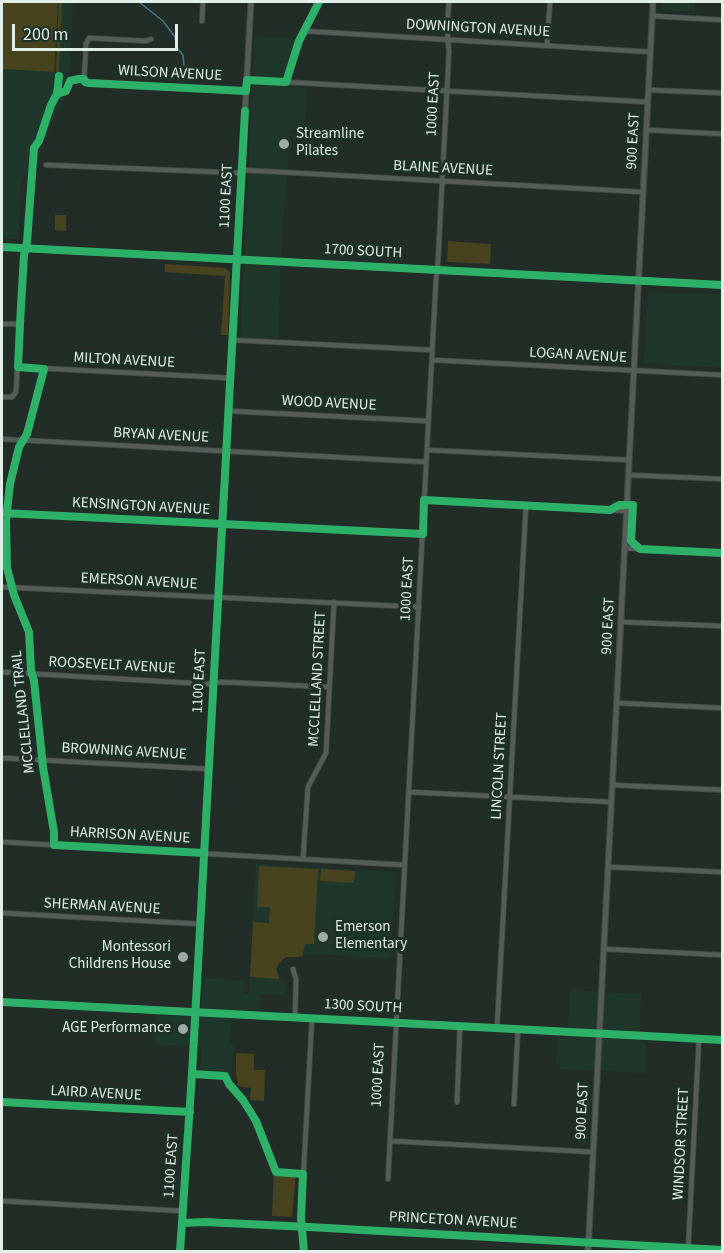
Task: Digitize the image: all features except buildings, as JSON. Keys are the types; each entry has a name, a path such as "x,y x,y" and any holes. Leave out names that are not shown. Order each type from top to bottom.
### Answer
{"street":[{"path":"202,21 203,2"},
{"name":"1100 EAST","path":"180,1251 196,1012 251,2"},
{"path":"286,82 304,31 319,2"},
{"name":"1000 EAST","path":"388,1179 447,91 449,2"},
{"path":"547,45 550,2"},
{"name":"900 EAST","path":"588,1251 653,2"},
{"path":"652,16 723,20"},
{"name":"DOWNINGTON AVENUE","path":"304,31 651,52"},
{"name":"WILSON AVENUE","path":"151,39 146,41 89,38 86,44 84,80 92,84 246,92"},
{"path":"247,80 648,102"},
{"path":"649,90 723,93"},
{"path":"646,129 723,134"},
{"name":"BLAINE AVENUE","path":"46,165 442,181 643,192"},
{"path":"2,397 15,395 32,172"},
{"name":"1700 SOUTH","path":"2,247 723,285"},
{"path":"2,324 20,324"},
{"path":"232,340 432,350"},
{"name":"LOGAN AVENUE","path":"432,360 723,375"},
{"name":"MILTON AVENUE","path":"18,367 230,378"},
{"name":"WOOD AVENUE","path":"228,411 428,421"},
{"name":"BRYAN AVENUE","path":"2,439 426,462"},
{"path":"427,450 629,460"},
{"path":"628,475 723,479"},
{"path":"424,500 627,511"},
{"name":"LINCOLN STREET","path":"497,1027 526,505"},
{"name":"KENSINGTON AVENUE","path":"2,513 423,534"},
{"path":"625,548 723,553"},
{"name":"EMERSON AVENUE","path":"2,587 419,607"},
{"name":"MCCLELLAND STREET","path":"303,859 308,787 326,756 334,603"},
{"path":"621,621 723,626"},
{"name":"ROOSEVELT AVENUE","path":"2,672 330,687"},
{"path":"617,702 723,708"},
{"name":"BROWNING AVENUE","path":"2,758 209,769"},
{"path":"612,784 723,790"},
{"path":"409,792 611,802"},
{"name":"HARRISON AVENUE","path":"2,842 405,865"},
{"path":"608,867 723,872"},
{"name":"SHERMAN AVENUE","path":"2,913 200,924"},
{"path":"604,949 723,956"},
{"path":"293,969 297,984 295,1017"},
{"name":"1300 SOUTH","path":"2,1002 723,1040"},
{"path":"304,1251 302,1227 312,1018"},
{"path":"457,1102 460,1025"},
{"path":"514,1104 518,1028"},
{"name":"WINDSOR STREET","path":"688,1250 699,1038"},
{"name":"LAIRD AVENUE","path":"2,1102 190,1112"},
{"path":"390,1141 593,1152"},
{"path":"2,1201 183,1211"},
{"name":"PRINCETON AVENUE","path":"182,1224 205,1222 588,1242 688,1250 723,1250"}],"shaded area":[{"path":"2,2 73,2 69,88 37,155 21,181 18,239 2,239"},
{"path":"2,2 58,2 54,72 2,69"},
{"path":"59,2 62,2 59,72 56,72"},
{"path":"661,2 695,2 695,12 661,10"},
{"path":"255,36 296,38 280,86 307,88 304,131 291,130 282,231 278,340 240,338"},
{"path":"55,215 66,215 66,231 55,230"},
{"path":"448,241 491,244 490,264 447,262"},
{"path":"165,264 225,268 230,272 228,335 221,335 225,276 165,272"},
{"path":"648,292 722,294 722,368 644,363"},
{"name":"Emerson Elementary","path":"256,864 396,872 391,958 304,954 302,957 286,957 276,969 280,979 286,985 285,995 260,994 259,1010 232,1009 230,1037 231,1044 234,1044 231,1079 200,1076 202,1047 153,1044 155,1015 201,1017 203,978 245,981 244,993 249,994"},
{"path":"259,866 318,869 314,944 305,944 302,957 286,957 279,963 276,969 280,979 250,977 253,922 269,923 270,907 257,907"},
{"path":"321,869 355,871 354,883 320,881"},
{"path":"570,990 641,994 639,1042 646,1043 645,1073 560,1069 560,1064 556,1063 558,1038 567,1038"},
{"path":"236,1053 254,1054 254,1070 265,1070 264,1101 250,1100 251,1088 238,1086"},
{"path":"274,1171 296,1173 292,1217 272,1216"}],"waterway":[{"path":"139,2 163,21 175,37 177,48 183,55 185,77"}],"cycle path":[{"path":"57,94 66,91 70,81 79,79 84,79 89,83 246,91 247,80 286,82 299,41 319,2"},
{"name":"MCCLELLAND TRAIL","path":"59,76 57,94 39,141 34,148 20,324 18,367 44,369 27,434 19,447 10,484 6,520 7,568 14,595 29,632 31,670 54,845 204,853"},
{"path":"180,1252 192,1074 245,111"},
{"path":"2,247 722,285"},
{"path":"2,513 423,534 424,500 610,510 619,505 633,505 631,541 640,549 722,553"},
{"path":"2,1002 722,1040"},
{"path":"192,1074 225,1076 256,1121 276,1172 303,1174 301,1218 304,1252"},
{"path":"2,1102 190,1112"},
{"path":"182,1223 309,1227 722,1250"}],"place":[{"name":"Streamline Pilates","path":"284,144"},
{"name":"Emerson Elementary","path":"323,937"},
{"name":"Montessori Childrens House","path":"183,957"},
{"name":"AGE Performance","path":"183,1029"}]}
